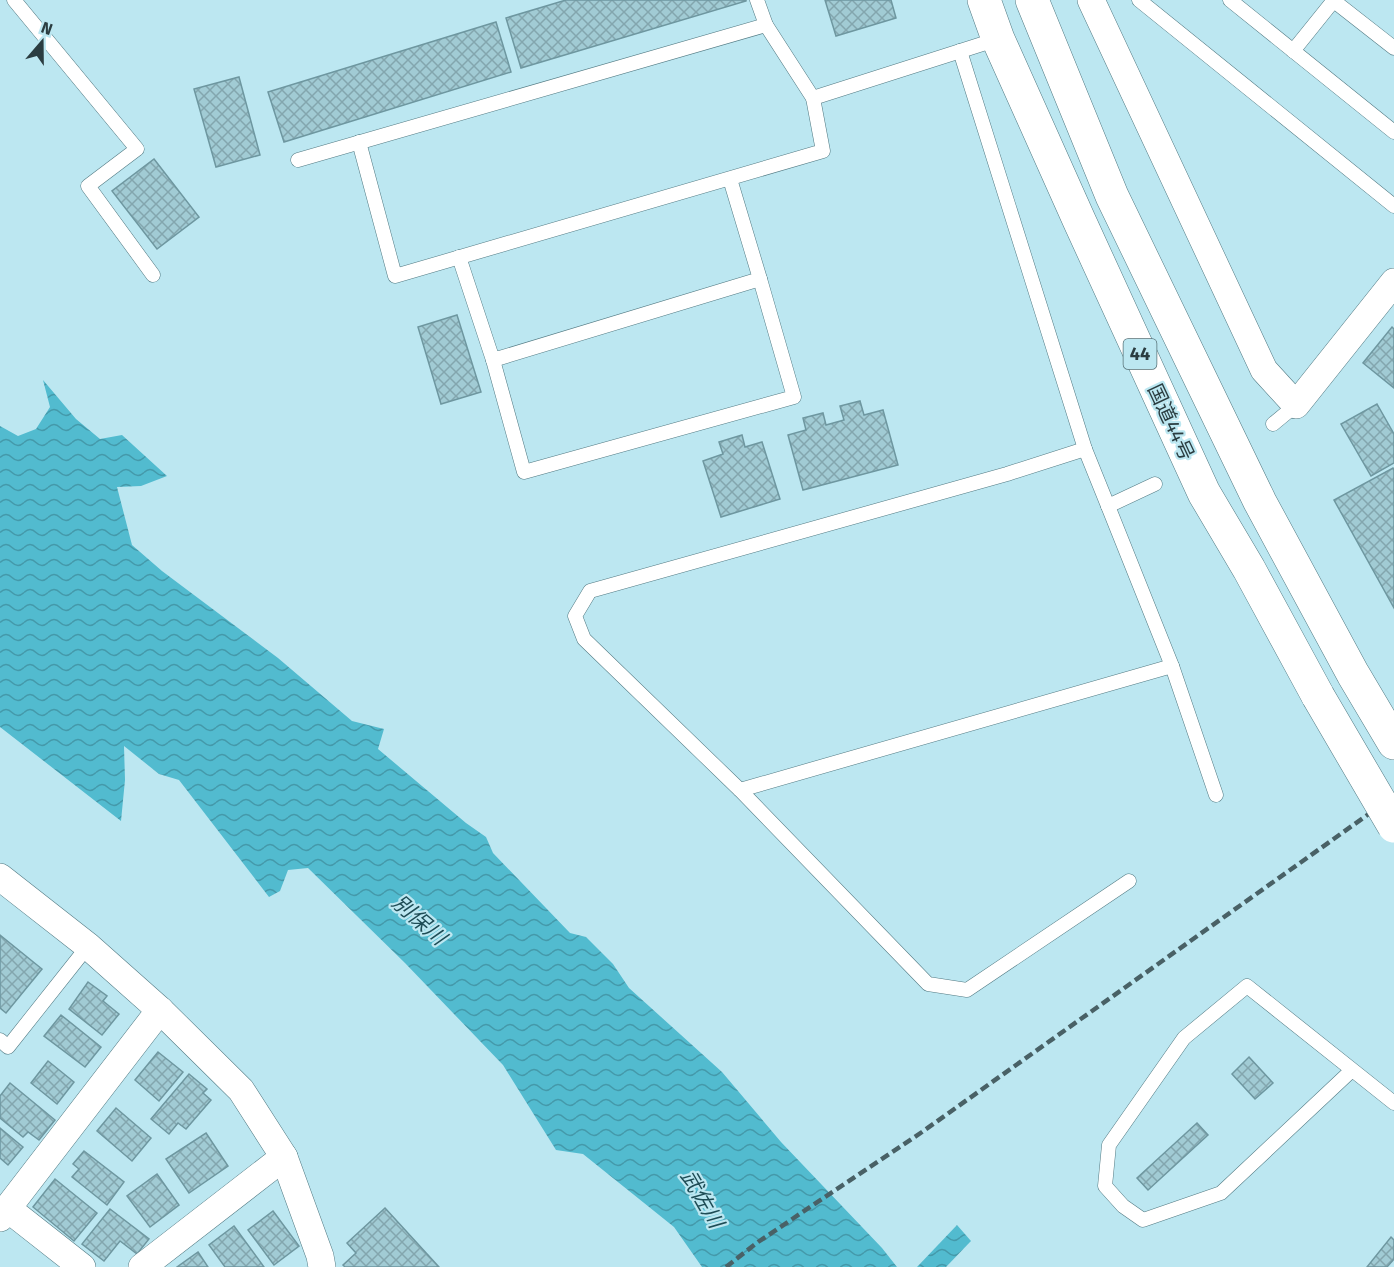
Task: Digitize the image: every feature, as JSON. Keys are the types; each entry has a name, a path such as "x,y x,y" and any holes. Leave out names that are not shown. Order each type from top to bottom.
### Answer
{"highway":[{"name":"国道44号","path":"984,0 998,39 1204,493 1394,826"},
{"name":"44","path":"1032,0 1112,196 1260,502 1353,674 1394,744"}],"street":[{"path":"1091,0 1264,370 1296,405 1394,282"},
{"path":"0,877 88,946 160,1010 241,1090 284,1157 322,1267"},
{"path":"82,1267 4,1213 160,1010"},
{"path":"142,1267 284,1157"}],"lane":[{"path":"14,0 137,149 88,186 153,275"},
{"path":"359,142 395,276 823,152 813,98 766,25 757,0"},
{"path":"1139,0 1394,206"},
{"path":"1230,0 1394,132"},
{"path":"1293,51 1334,0 1394,48"},
{"path":"298,160 766,25"},
{"path":"813,98 998,39"},
{"path":"960,51 1085,449 1172,666 1216,795"},
{"path":"459,257 493,360 524,472 794,397 730,178"},
{"path":"493,360 760,279"},
{"path":"1273,424 1296,405"},
{"path":"1085,449 1007,474 590,591 575,616 584,639 740,790 928,984 967,990 1129,881"},
{"path":"1108,506 1155,484"},
{"path":"740,790 1172,666"},
{"path":"0,1040 8,1047 88,946"},
{"path":"1352,1070 1221,1193 1143,1220 1123,1206 1105,1186 1109,1144 1184,1038 1247,986 1394,1103"}],"water":[{"path":"43,380 76,419 100,439 122,435 167,476 141,486 117,487 132,545 162,571 278,658 352,721 384,729 378,749 486,837 493,853 570,933 586,937 613,964 629,988 722,1072 781,1142 882,1248 897,1267 702,1267 674,1227 583,1154 556,1150 503,1065 405,963 308,868 288,870 280,891 269,897 179,780 159,774 124,746 125,780 121,821 0,727 0,426 18,436 36,429 50,407"},
{"path":"957,1225 971,1241 946,1267 917,1267"}],"building":[{"path":"566,0 746,1 521,68 506,18"},
{"path":"825,0 891,0 896,18 836,36"},
{"path":"496,22 511,72 284,142 268,92"},
{"path":"239,77 260,155 216,167 194,89"},
{"path":"154,159 199,217 157,249 112,191"},
{"path":"457,315 481,392 441,404 418,327"},
{"path":"1392,327 1394,329 1394,388 1363,363"},
{"path":"860,401 864,415 883,410 898,465 803,490 788,435 806,430 803,418 823,413 826,425 844,420 840,406"},
{"path":"1377,404 1394,434 1394,463 1371,476 1341,424"},
{"path":"742,435 745,447 762,442 780,499 721,517 703,461 723,454 719,442"},
{"path":"1393,468 1394,470 1394,608 1334,500"},
{"path":"0,935 42,969 6,1013 0,1008"},
{"path":"88,982 107,996 103,1001 119,1014 102,1035 69,1009"},
{"path":"61,1015 101,1047 85,1067 44,1036"},
{"path":"158,1052 183,1072 159,1101 135,1080"},
{"path":"1249,1057 1273,1083 1255,1099 1232,1074"},
{"path":"48,1061 74,1082 57,1104 31,1083"},
{"path":"189,1074 207,1089 203,1093 211,1100 186,1129 178,1123 169,1134 151,1119"},
{"path":"10,1083 55,1120 39,1140 28,1132 23,1137 0,1118 0,1096"},
{"path":"116,1108 151,1138 132,1161 97,1131"},
{"path":"1197,1123 1208,1135 1148,1190 1137,1178"},
{"path":"0,1128 23,1147 8,1165 0,1158"},
{"path":"206,1133 228,1166 189,1193 166,1159"},
{"path":"84,1151 124,1182 107,1205 72,1177 79,1169 73,1164"},
{"path":"157,1174 179,1205 150,1227 127,1196"},
{"path":"55,1179 97,1213 74,1241 33,1207"},
{"path":"385,1208 439,1267 345,1267 343,1265 356,1253 347,1243"},
{"path":"110,1209 149,1239 137,1254 120,1241 104,1261 82,1244"},
{"path":"273,1211 299,1246 274,1265 248,1230"},
{"path":"234,1226 264,1267 225,1267 209,1245"},
{"path":"1391,1237 1394,1240 1394,1259 1387,1267 1367,1267"},
{"path":"198,1252 208,1267 177,1267"}],"railway":[{"path":"726,1267 758,1242 922,1132 1394,796"}],"water label":[{"name":"別保川","path":"419,920"},
{"name":"武佐川","path":"702,1199"}]}
